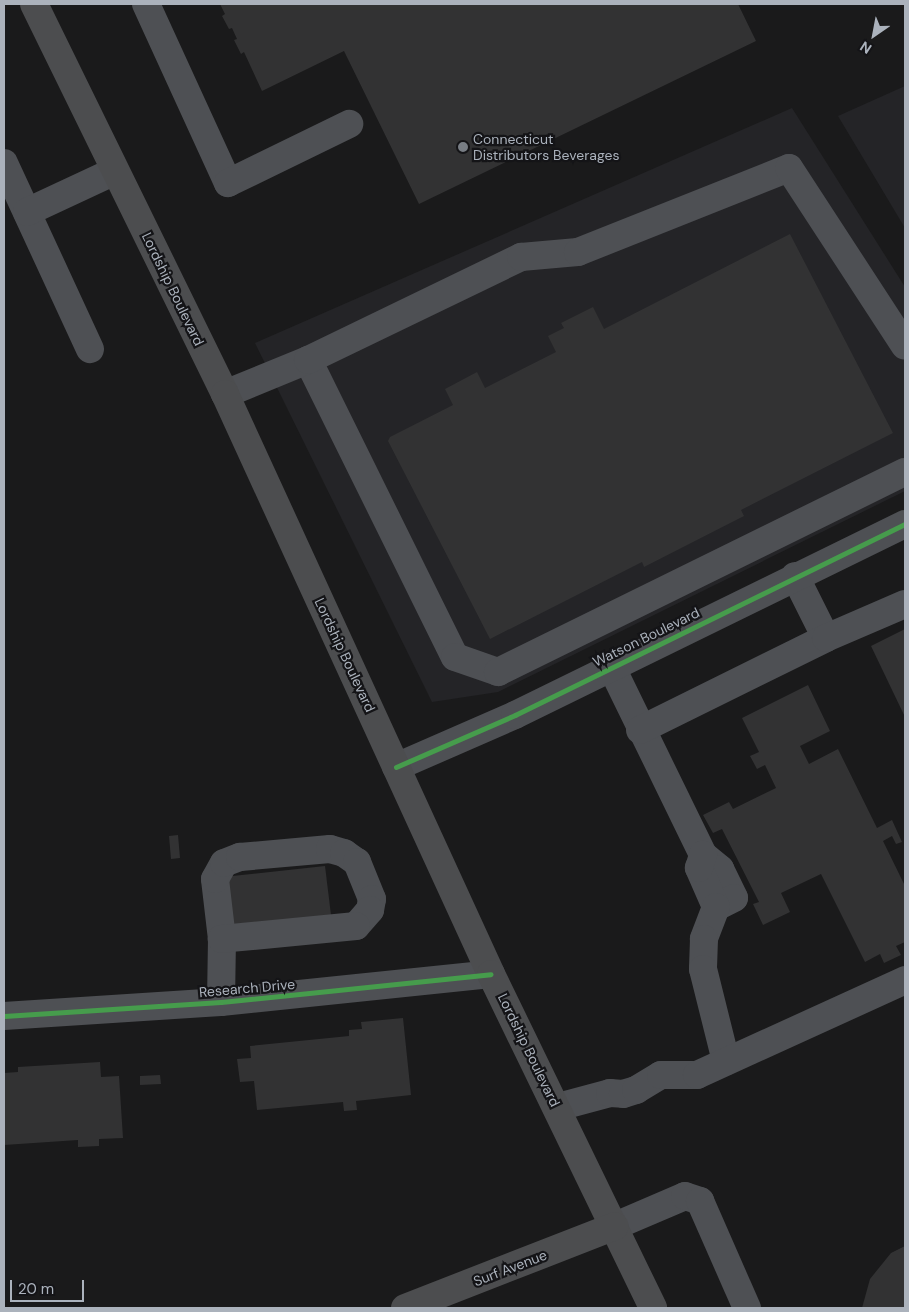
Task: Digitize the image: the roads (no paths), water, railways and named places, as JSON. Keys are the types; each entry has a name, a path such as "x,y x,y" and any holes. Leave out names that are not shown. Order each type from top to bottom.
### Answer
{"main road":[{"name":"Lordship Boulevard","path":"34,4 225,394 491,974 558,1108 653,1308"},
{"name":"Surf Avenue","path":"406,1308 615,1226"}],"street":[{"path":"146,4 228,183 349,124"},
{"path":"4,163 90,350"},
{"path":"225,394 308,360 521,256 578,252 789,168 905,346"},
{"path":"27,212 115,172"},
{"path":"308,360 455,657 498,672 905,472"},
{"name":"Watson Boulevard","path":"396,767 514,715 795,576 905,524"},
{"path":"795,576 826,638"},
{"path":"640,730 826,638 905,604"},
{"path":"611,666 640,730 703,855 699,868 716,907 704,939 703,969 726,1061"},
{"path":"221,1002 222,938 215,879 224,863 240,857 330,849 344,852 357,862 372,898 370,910 356,926 222,938"},
{"name":"Research Drive","path":"4,1016 221,1002 491,974"},
{"path":"558,1108 610,1093 636,1090 661,1075 698,1075 905,980"},
{"path":"615,1226 685,1196 700,1201 747,1308"}],"place":[{"name":"Connecticut Distributors Beverages","path":"463,147"}]}
